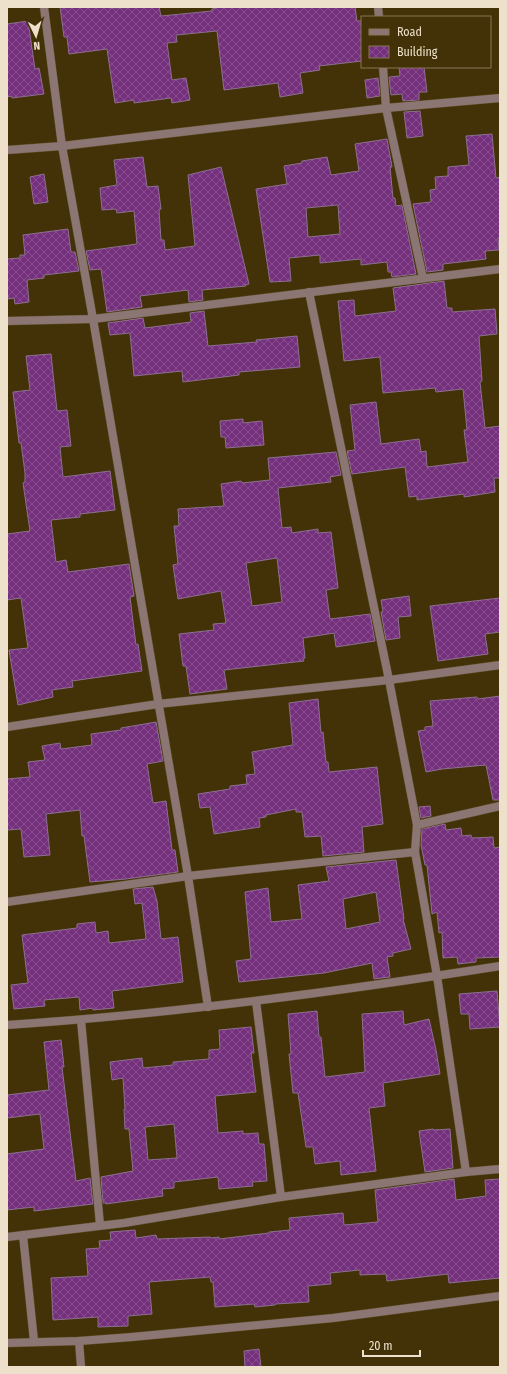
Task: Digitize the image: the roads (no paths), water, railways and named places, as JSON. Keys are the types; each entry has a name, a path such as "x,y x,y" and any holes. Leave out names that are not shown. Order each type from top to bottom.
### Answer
{"street":[{"path":"44,7 62,146 188,876 208,1007"},
{"path":"383,68 386,108 423,278"},
{"path":"7,150 62,146 386,108 500,98"},
{"path":"7,322 93,319 500,269"},
{"path":"309,292 389,680 417,825 415,852 437,976 466,1172"},
{"path":"7,727 158,704 389,680 500,665"},
{"path":"417,825 500,806"},
{"path":"7,902 188,876 415,852"},
{"path":"7,1025 81,1020 208,1007 500,966"},
{"path":"256,1001 281,1197"},
{"path":"81,1020 100,1225"},
{"path":"7,1237 124,1222 281,1197 466,1172 500,1169"},
{"path":"23,1235 34,1341"},
{"path":"7,1343 34,1341 79,1341 132,1337 333,1318 500,1296"},
{"path":"79,1341 81,1367"}]}
